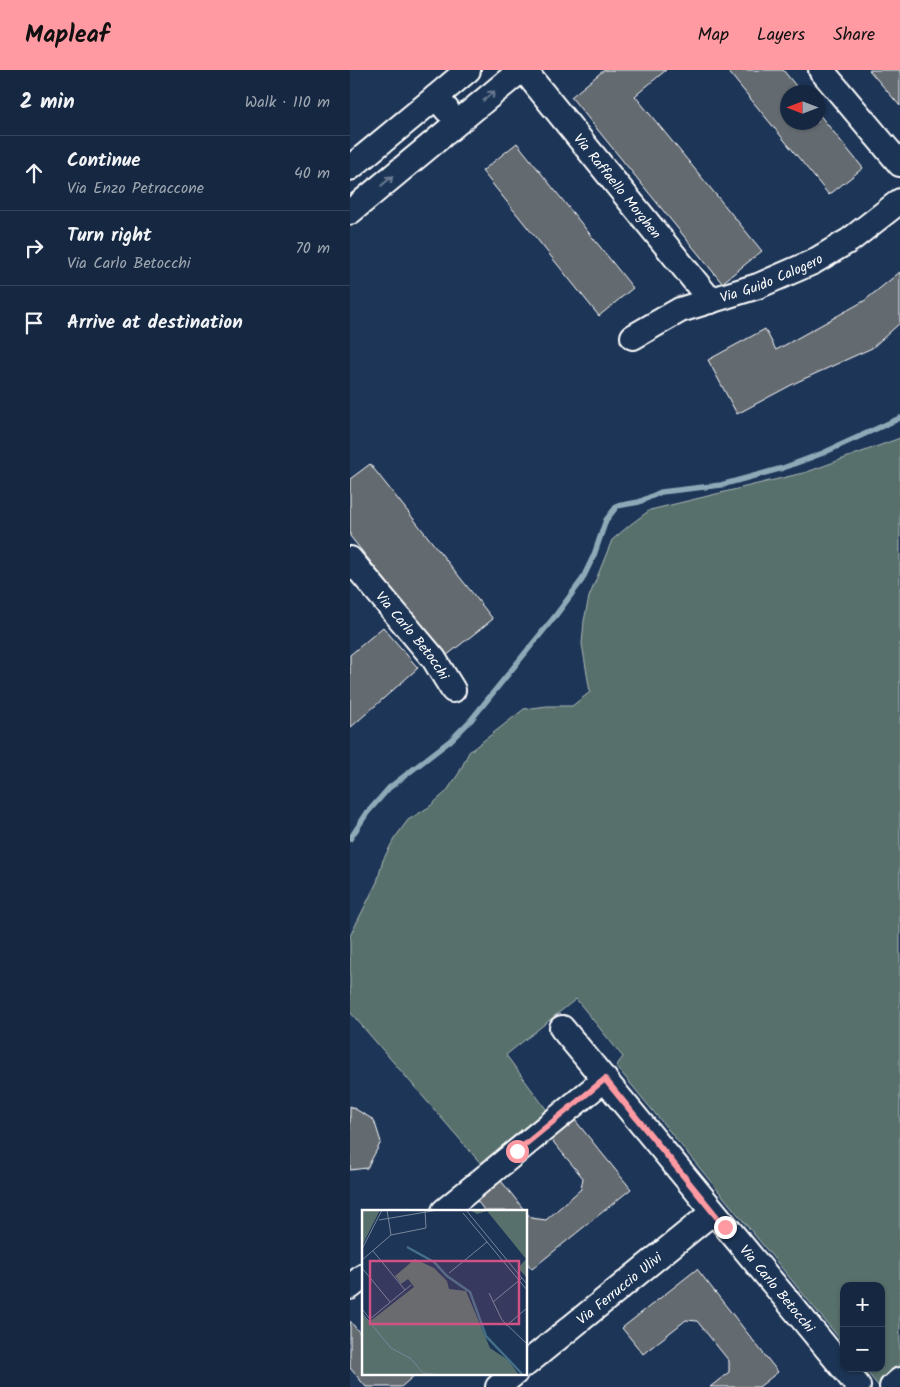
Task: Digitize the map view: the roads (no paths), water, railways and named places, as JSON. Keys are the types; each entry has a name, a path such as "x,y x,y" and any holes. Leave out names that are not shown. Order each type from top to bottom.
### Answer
{"street":[{"path":"350,168 468,70"},
{"path":"350,212 522,70"},
{"name":"Via Raffaello Morghen","path":"522,70 711,301"},
{"path":"821,70 900,164"},
{"path":"436,97 458,122"},
{"name":"Via Guido Calogero","path":"633,337 675,312 771,282 813,262 850,240 900,201"},
{"name":"Via Carlo Betocchi","path":"350,558 434,659 453,690"},
{"name":"Via Carlo Betocchi","path":"562,1028 857,1387"},
{"path":"445,1210 605,1079"},
{"name":"Via Ferruccio Ulivi","path":"528,1362 713,1212"},
{"path":"350,1288 362,1278"},
{"path":"498,1387 514,1374"},
{"path":"892,1387 900,1380"}],"waterway":[{"path":"350,839 367,813 389,788 451,740 471,720 556,615 582,580 594,555 606,520 617,506 639,502 661,492 721,485 783,468 823,453 900,418"}]}
